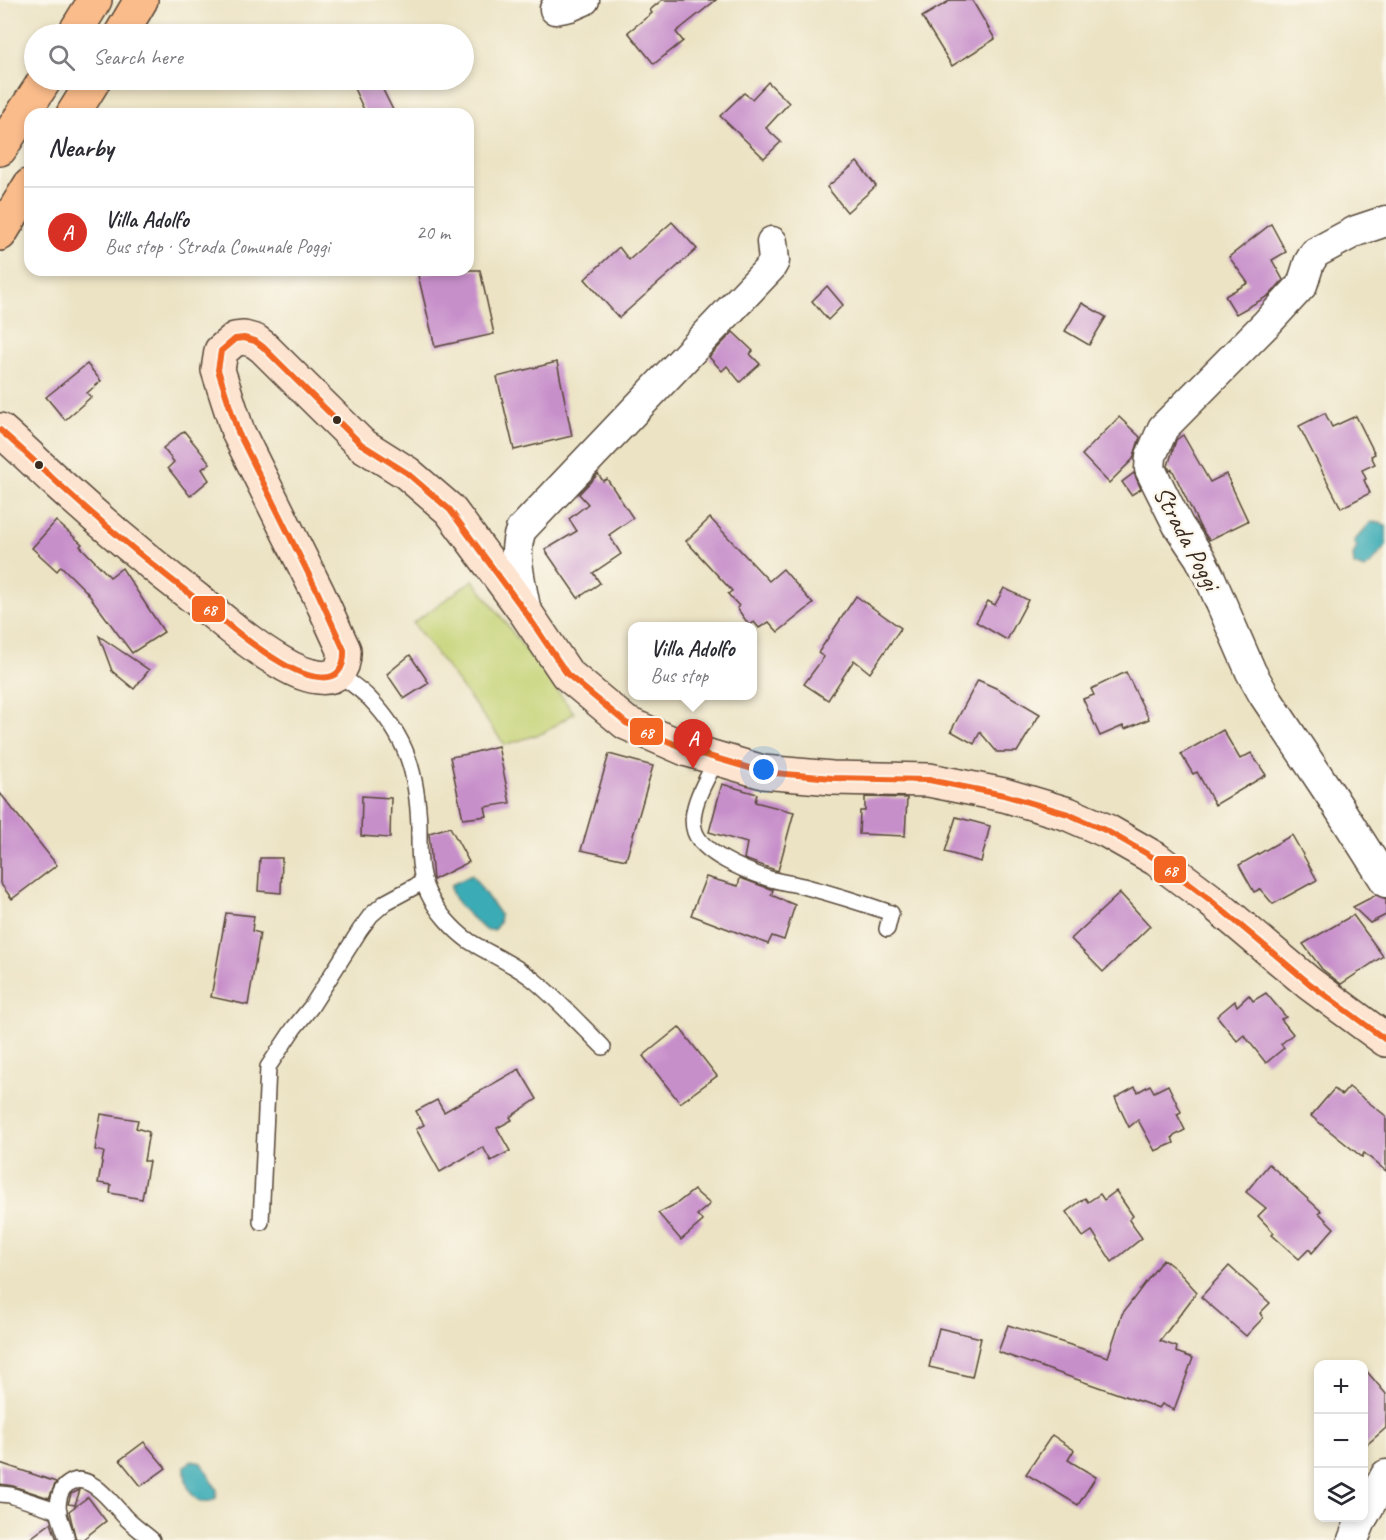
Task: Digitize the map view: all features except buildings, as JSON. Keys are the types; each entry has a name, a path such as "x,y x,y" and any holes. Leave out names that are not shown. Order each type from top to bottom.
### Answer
{"highway":[{"path":"80,24 95,0"},
{"path":"127,24 141,0"},
{"path":"27,108 38,90"},
{"path":"77,108 88,90"},
{"path":"0,149 24,112"},
{"path":"0,234 24,195"}],"main road":[{"path":"0,430 134,550 237,633 282,663 303,673 323,678 331,677 342,669 344,650 238,432 218,370 220,351 235,339 244,338 255,341 360,444 407,473 450,510 526,613 567,674 626,723 688,750 763,772 796,776 929,780 1004,795 1068,813 1107,831 1156,860 1209,899 1310,984 1386,1040"}],"street":[{"path":"555,9 585,0"},
{"name":"Strada Poggi","path":"1386,220 1356,231 1315,253 1309,262 1302,285 1163,428 1151,456 1150,469 1178,525 1205,569 1251,672 1264,695 1386,882"},
{"path":"526,613 517,556 518,537 521,530 770,268 774,261 772,242"},
{"path":"1368,1507 1386,1475"},
{"path":"1353,1540 1360,1522"}],"lane":[{"path":"337,673 369,697 402,741 415,777 423,882 428,894 445,919 467,940 534,980 603,1047"},
{"path":"717,759 701,792 696,810 695,831 700,841 723,859 769,879 800,885 891,913 887,929"},
{"path":"261,1222 268,1067 371,915 386,902 423,882"},
{"path":"67,1540 59,1511 59,1499 63,1488 71,1481 83,1480 96,1487 125,1517 152,1540"},
{"path":"0,1494 10,1495 59,1511"}],"green space":[{"path":"473,580 574,713 543,733 505,745 413,623"}],"water":[{"path":"1371,522 1380,522 1386,526 1386,546 1364,569 1354,565 1353,555 1357,547 1354,541"},
{"path":"472,875 500,915 499,923 494,930 485,930 463,909 451,891 451,885"},
{"path":"191,1461 202,1463 217,1490 216,1498 211,1501 202,1502 190,1491 186,1482 185,1466"}],"transit line":[{"name":"68","path":"0,430 111,530 249,641 280,662 300,672 311,676 331,676 338,672 343,663 344,650 238,432 218,370 221,351 235,339 244,338 255,341 361,444 407,473 450,510 526,613 567,674 626,723 688,750 763,772 832,778 929,780 1004,795 1068,814 1107,831 1156,859 1209,899 1310,984 1386,1040"}],"place":[{"name":"Villa Adolfo","path":"693,769"}]}
